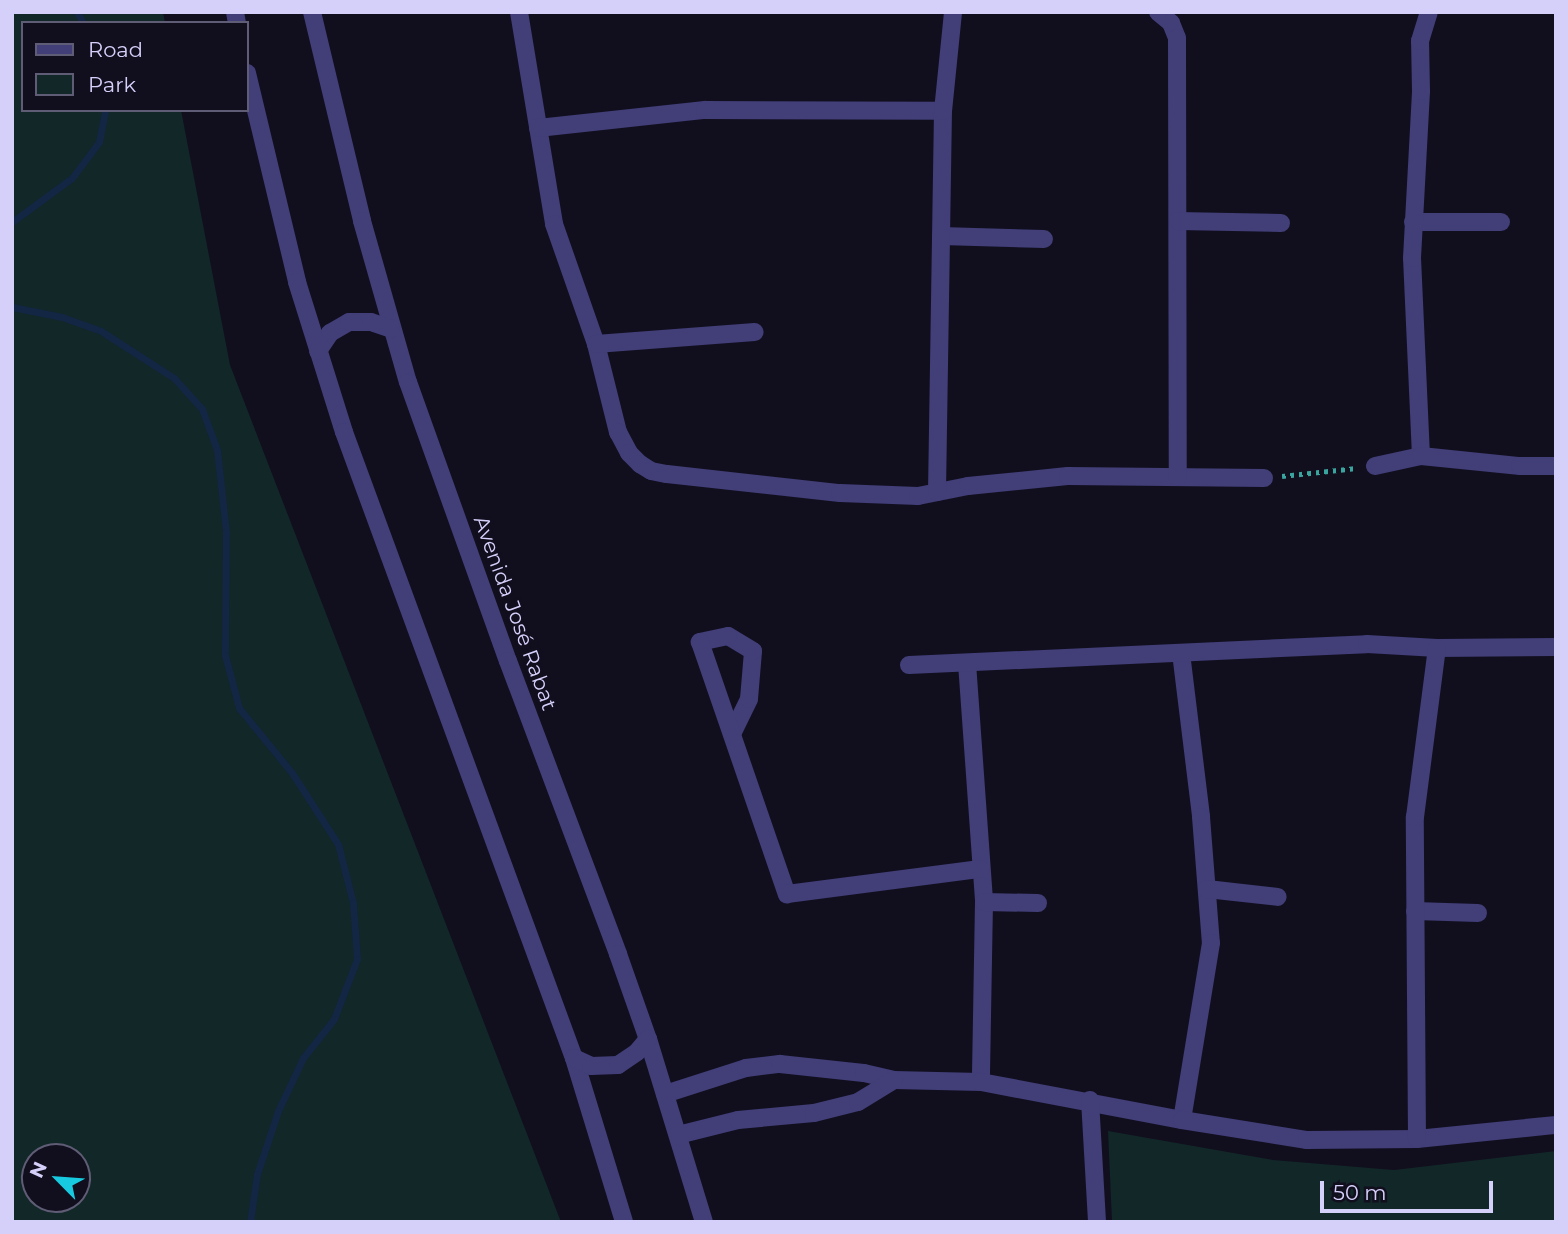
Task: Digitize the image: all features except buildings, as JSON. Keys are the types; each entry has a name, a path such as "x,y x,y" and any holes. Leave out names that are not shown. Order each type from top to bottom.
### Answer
{"street":[{"name":"Avenida José Rabat","path":"312,12 349,170 391,329 437,467 648,1039 704,1222"},
{"path":"519,12 554,225 596,344 618,432 629,453 652,471 839,493 918,496 1068,476 1264,478"},
{"path":"937,492 943,111 953,12"},
{"path":"1158,12 1171,23 1177,38 1178,477"},
{"path":"1421,456 1413,222 1421,91 1420,41 1429,12"},
{"path":"248,78 297,282 318,351 367,497 574,1058 624,1222"},
{"path":"538,128 705,110 943,111"},
{"path":"1178,221 1281,223"},
{"path":"1413,222 1501,222"},
{"path":"941,236 1044,239"},
{"path":"318,351 330,333 349,322 371,322 391,329"},
{"path":"596,344 755,332"},
{"path":"1376,466 1421,456 1520,466 1556,466"},
{"path":"732,734 749,699 753,651 727,636 700,642 787,894 980,869"},
{"path":"909,665 1367,644 1437,648 1556,647"},
{"path":"1417,1139 1415,817 1437,648"},
{"path":"1181,653 1201,817 1211,943 1182,1120"},
{"path":"967,663 984,902 981,1082"},
{"path":"1206,890 1278,897"},
{"path":"984,902 1038,903"},
{"path":"1415,911 1478,913"},
{"path":"574,1058 601,1067 618,1065 637,1052 648,1039"},
{"path":"665,1094 746,1068 780,1064 853,1071 894,1080 981,1082 1090,1100 1182,1120 1307,1140 1417,1139 1556,1125"},
{"path":"678,1135 738,1120 825,1111 858,1102 894,1080"},
{"path":"1090,1100 1097,1222"}],"path":[{"path":"1264,478 1376,466"}],"green space":[{"path":"12,12 163,12 165,21 21,21 21,112 181,112 230,365 561,1222 12,1222"},
{"path":"1108,1131 1273,1160 1394,1170 1556,1151 1556,1222 1112,1222"}],"waterway":[{"path":"77,12 82,21"},
{"path":"12,222 72,178 99,142 105,112"},
{"path":"12,307 62,317 101,331 174,378 202,409 217,450 226,532 225,655 239,708 292,773 338,844 353,903 357,959 334,1019 303,1058 278,1111 257,1174 250,1222"}]}
